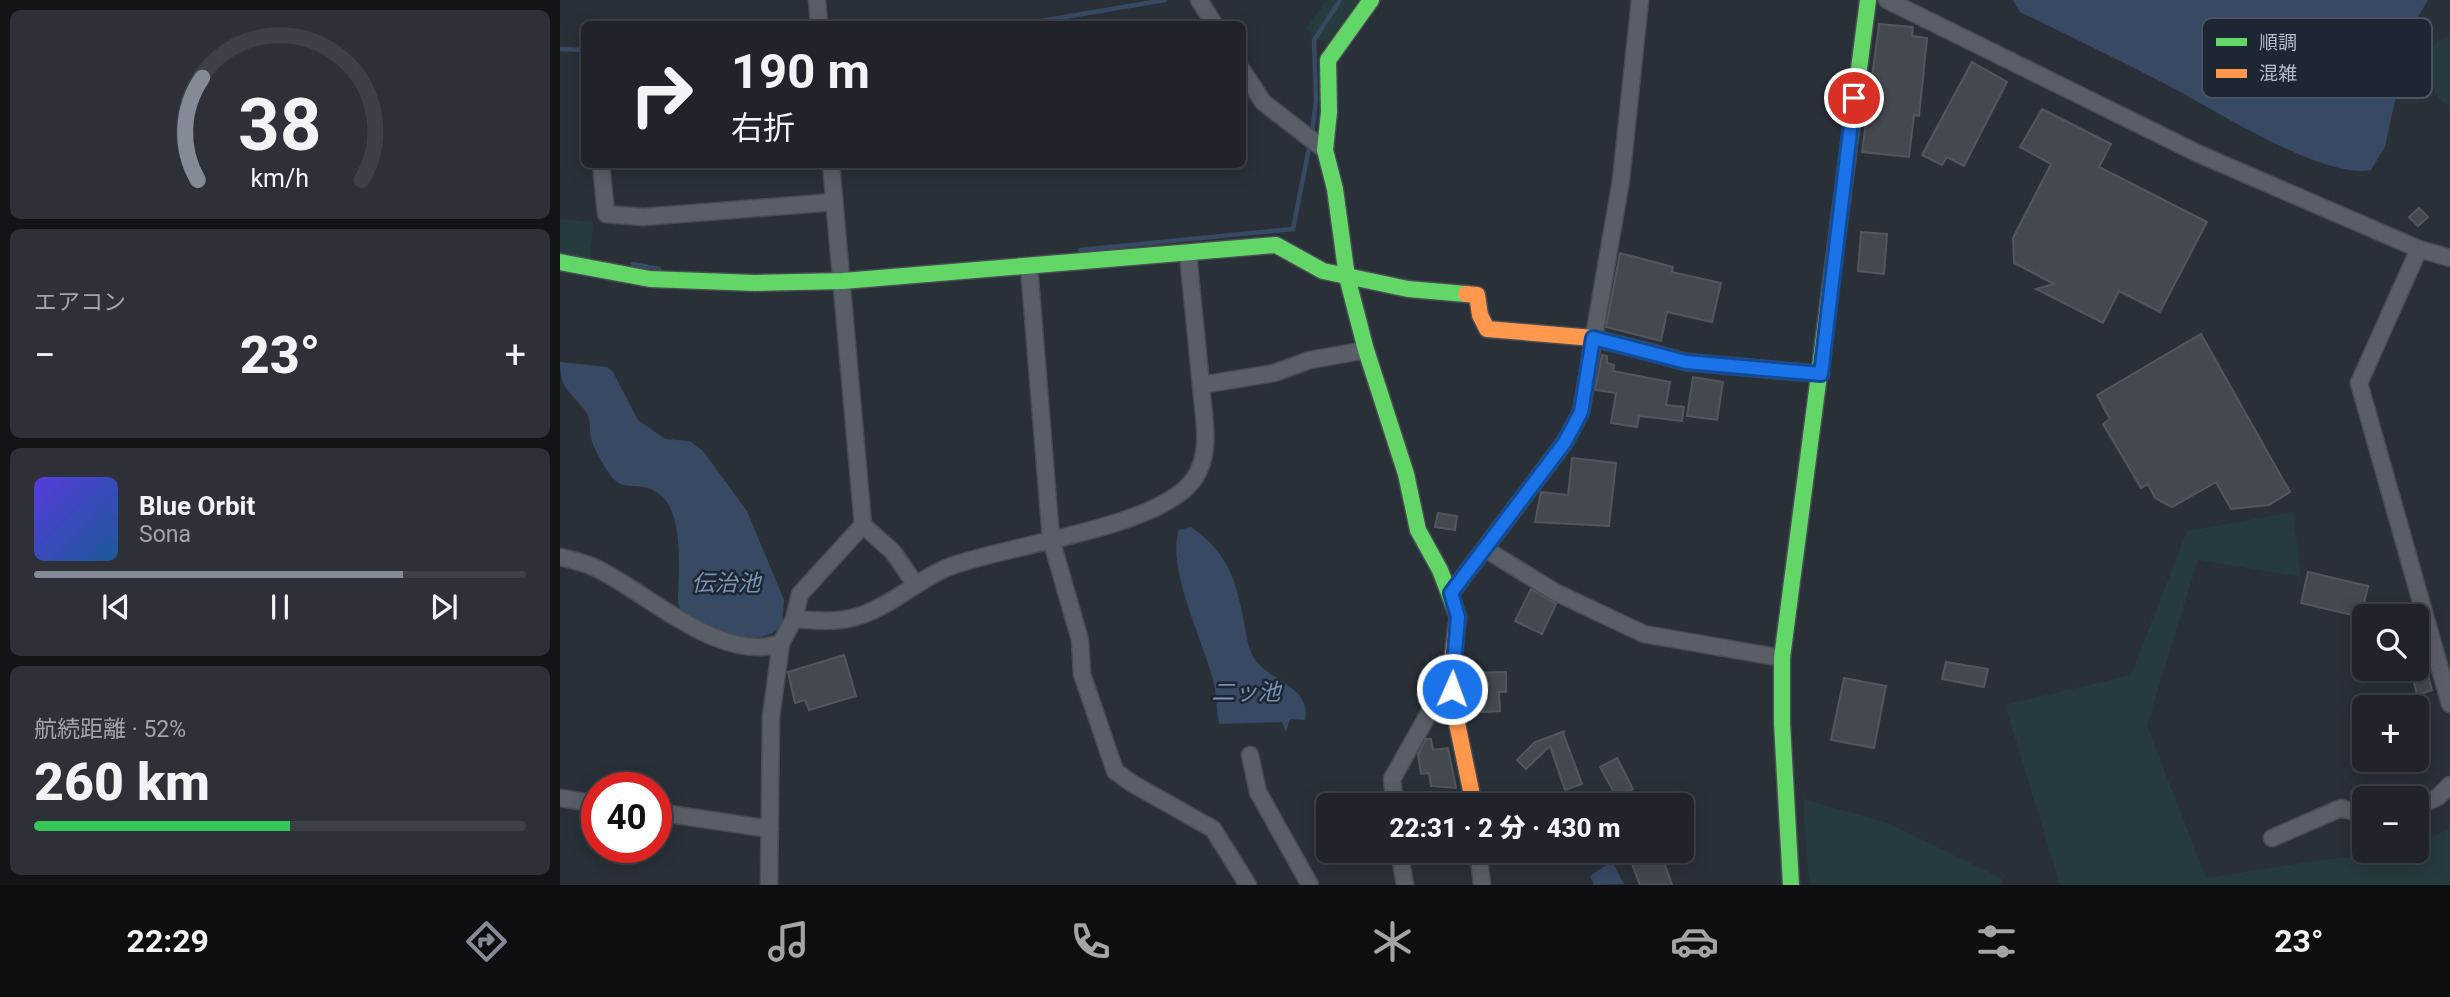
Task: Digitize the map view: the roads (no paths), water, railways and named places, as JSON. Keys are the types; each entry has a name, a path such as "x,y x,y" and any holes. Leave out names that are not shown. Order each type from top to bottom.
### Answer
{"street":[{"path":"817,0 819,21"},
{"path":"1199,0 1212,21"},
{"path":"1371,0 1328,60 1329,112 1325,150 1335,189 1347,277 1366,350 1406,474 1418,530 1451,593 1458,617 1451,674 1453,704 1472,793"},
{"path":"1451,593 1565,442 1581,412 1621,180 1640,0"},
{"path":"1791,885 1782,723 1782,658 1868,0"},
{"path":"1887,0 2199,154 2419,248 2450,258"},
{"path":"1246,76 1263,102 1325,150"},
{"path":"601,168 606,215 643,216 834,202"},
{"path":"831,168 844,281 863,525 892,552 916,585"},
{"path":"560,262 650,279 755,283 844,281 1276,245 1323,271 1347,277 1408,289 1477,295 1480,315 1487,329 1593,338 1686,362 1821,374"},
{"path":"2419,248 2359,383 2450,704"},
{"path":"794,619 827,622 862,615 947,568 1143,515 1178,496 1195,478 1206,453 1188,254"},
{"path":"1029,266 1051,539 1080,640 1082,674 1115,771 1213,829 1248,885"},
{"path":"1201,385 1274,373 1310,360 1366,350"},
{"path":"769,885 771,717 782,643 794,619 800,594 863,525"},
{"path":"1485,549 1555,592 1644,634 1782,658"},
{"path":"560,556 596,568 655,606 730,641 763,647 782,643"},
{"path":"1394,793 1392,779 1440,687 1451,674"},
{"path":"1250,755 1258,792 1310,885"},
{"path":"2429,801 2438,797 2450,785"},
{"path":"560,799 581,802"},
{"path":"2272,838 2341,808 2352,811"},
{"path":"672,814 770,829"},
{"path":"1401,863 1405,885"},
{"path":"1479,863 1482,885"}],"water":[{"path":"2013,0 2428,0 2417,18 2202,18 2202,98 2395,98 2385,147 2371,170 2351,170 2327,165 2299,155 2173,88 2020,12"},
{"name":"伝治池","path":"560,362 607,367 613,372 638,420 665,439 690,441 703,451 747,511 784,600 782,627 757,638 730,636 705,626 681,611 678,603 678,539 670,508 662,496 650,489 620,484 611,476 592,443 588,415 564,385"},
{"name":"二ッ池","path":"1191,527 1214,547 1228,568 1238,593 1254,658 1302,699 1305,720 1290,719 1286,732 1282,722 1219,724 1214,682 1187,603 1177,563 1179,530"},
{"path":"1613,863 1624,884 1594,885 1590,876"}],"waterway":[{"path":"1041,21 1165,0"},
{"path":"1312,134 1316,101 1314,40 1340,0"},
{"path":"560,49 581,50"},
{"path":"1080,250 1293,229 1310,143"},
{"path":"633,264 659,269"}]}
